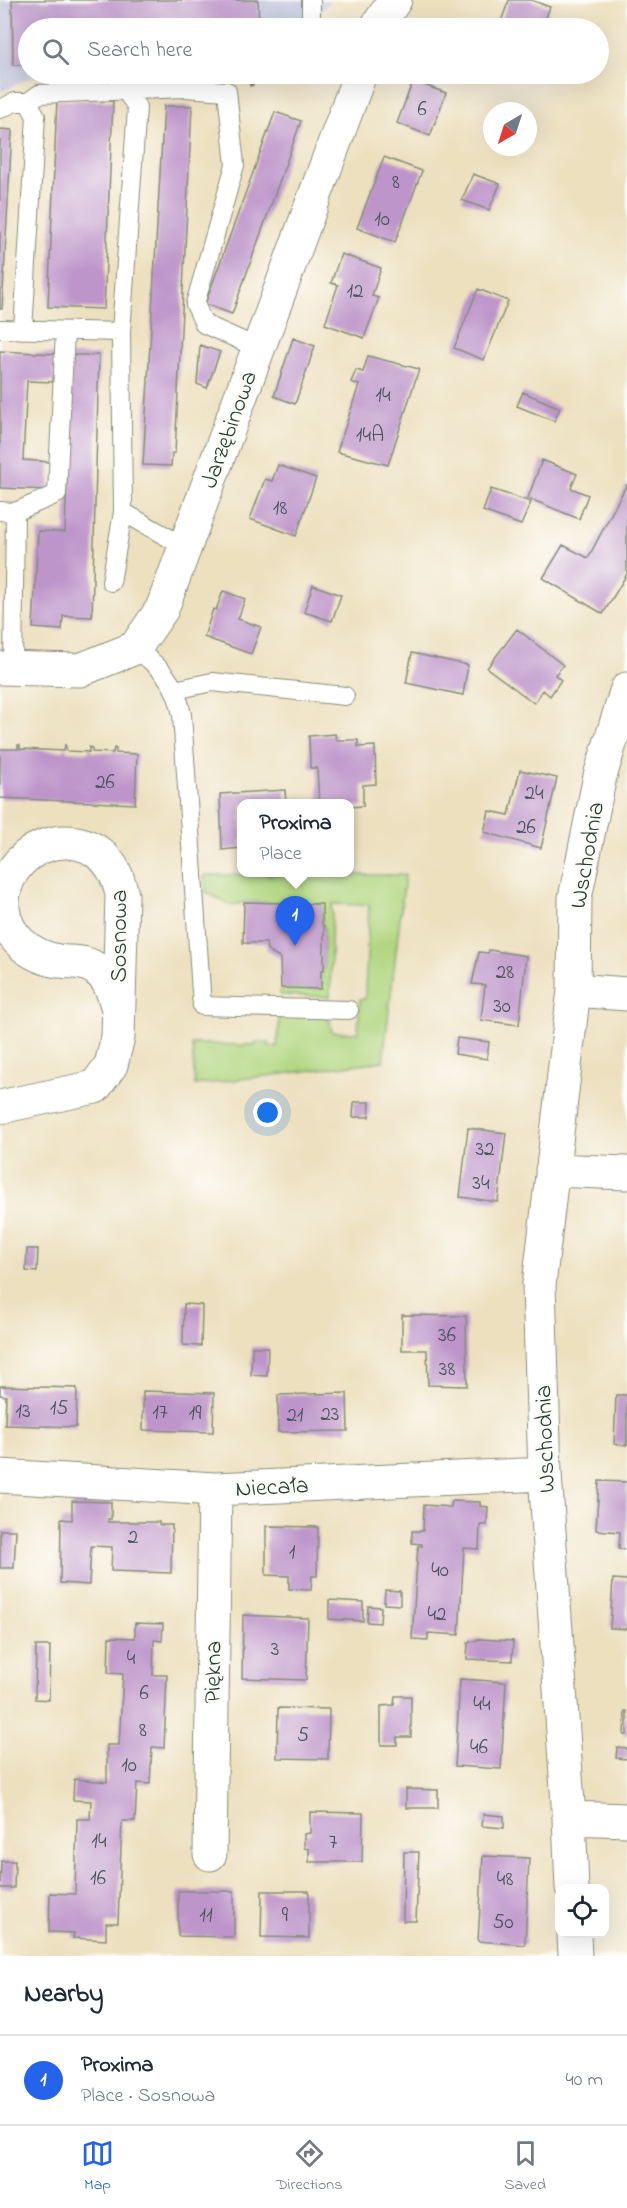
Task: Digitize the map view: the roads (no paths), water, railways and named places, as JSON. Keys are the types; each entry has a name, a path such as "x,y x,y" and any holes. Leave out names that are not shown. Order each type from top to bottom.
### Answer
{"street":[{"path":"383,18 395,0"},
{"name":"Jarzębinowa","path":"135,648 162,609 356,84"},
{"path":"6,668 81,670 135,648"},
{"name":"Wschodnia","path":"572,1884 545,1474 539,1285 574,990 575,898 600,776 627,689"},
{"name":"Sosnowa","path":"0,1107 95,1087 111,1065 118,1037 122,895 118,879 110,864 97,853 82,845 65,842 48,843 32,850 9,874 4,891 3,908 7,924 16,939 29,951 44,958 80,962 98,970 111,987 118,1009"},
{"path":"574,990 627,994"},
{"path":"552,1170 627,1173"},
{"name":"Niecała","path":"0,1476 215,1489 545,1474"},
{"name":"Piękna","path":"210,1854 215,1489"},
{"path":"569,1818 627,1820"},
{"path":"574,1938 574,1956"}],"lane":[{"path":"310,0 310,18"},
{"path":"0,109 15,102 28,102 39,94 185,88 227,91 235,165 195,304 204,324 258,348"},
{"path":"111,582 123,512 121,332 137,106 124,89"},
{"path":"23,330 36,116 28,102"},
{"path":"0,329 121,332"},
{"path":"6,668 7,512 57,494 65,331"},
{"path":"123,512 184,547"},
{"path":"135,648 159,666 179,698 202,1006 350,1010"},
{"path":"175,690 212,682 345,696"}],"place":[{"name":"Proxima","path":"295,946"}]}
